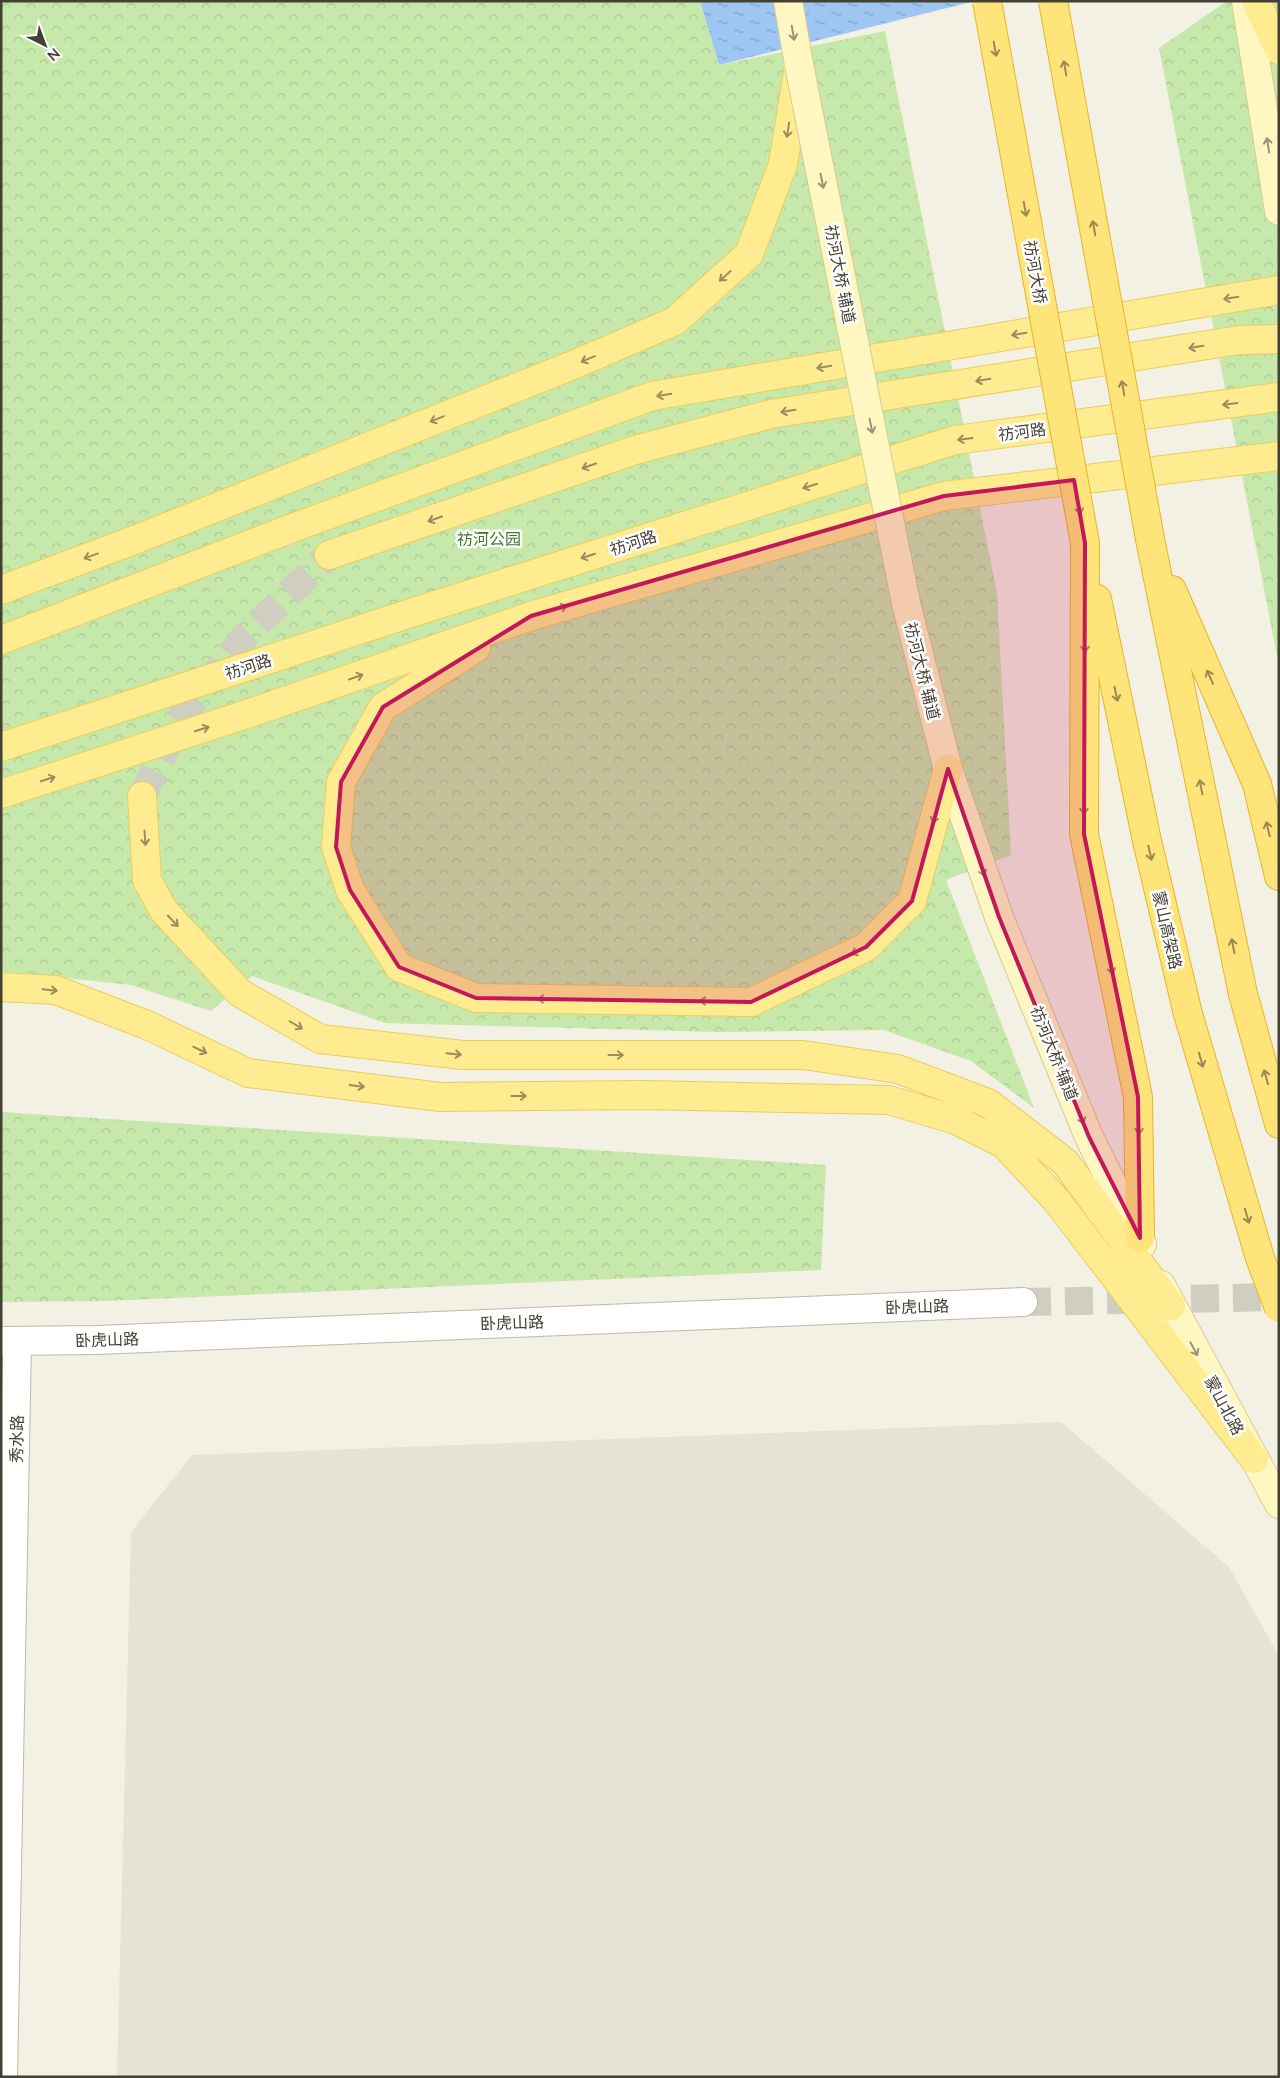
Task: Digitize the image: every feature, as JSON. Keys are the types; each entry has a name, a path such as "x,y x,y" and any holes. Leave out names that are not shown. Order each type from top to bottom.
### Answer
{"highway":[{"name":"祊河大桥","path":"987,1 1085,543"},
{"path":"1053,1 1150,539 1242,994 1279,1124"},
{"path":"1150,539 1257,784 1279,876"},
{"name":"蒙山高架路","path":"1085,543 1147,841 1188,1014 1260,1258 1279,1308"},
{"path":"1085,543 1084,834 1138,1097 1140,1238"}],"main road":[{"name":"祊河大桥 辅道","path":"788,1 906,604 948,769 1003,926 1089,1136 1140,1238 1171,1306"},
{"path":"1246,1 1279,211"},
{"path":"1256,1 1279,50"},
{"path":"1,590 137,539 578,363 675,322 749,254 783,164 799,65"},
{"path":"1,640 287,530 652,396 1279,290"},
{"path":"329,555 635,450 771,414 1239,340 1279,339"},
{"name":"祊河路","path":"1,747 417,611 955,440 1279,397"},
{"path":"1,794 247,714 531,616 944,496 1279,456"},
{"path":"531,616 443,667 383,707 341,782 336,847 350,890 399,967 476,998 751,1002 866,947 912,901 948,769"},
{"path":"142,796 147,880 164,911 240,993 320,1039 463,1055 803,1054 898,1069 988,1103 1065,1162 1171,1306"},
{"path":"1,987 56,990 147,1025 248,1073 440,1097 644,1095 889,1100 956,1120 1004,1144 1057,1201 1254,1460"},
{"name":"蒙山北路","path":"1171,1306 1279,1504"}],"street":[{"name":"卧虎山路","path":"9,1341 116,1339 1022,1302"},
{"name":"秀水路","path":"3,2077 9,1341"}],"highlighted area":[{"path":"1074,480 1085,543 1084,834 1138,1097 1140,1238 1089,1137 999,917 948,769 912,901 866,947 751,1002 476,998 399,967 350,890 336,847 341,782 383,707 531,616 944,496"}],"shaded area":[{"path":"1061,1422 1229,1567 1279,1656 1279,2077 117,2077 131,1532 192,1455"}],"green space":[{"name":"祊河公园","path":"1,1 700,1 719,65 885,31 997,593 1011,855 946,880 1034,1108 971,1061 884,1030 718,1032 385,1023 252,976 211,1011 131,985 1,971"},
{"path":"1227,1 1279,1 1279,666 1159,48"},
{"path":"1,1112 826,1165 821,1270 105,1301 1,1302"}],"water":[{"path":"700,1 975,1 719,65"}],"tunnel":[{"path":"142,796 184,713 247,634 329,555"},
{"path":"1023,1302 1279,1297"}]}
